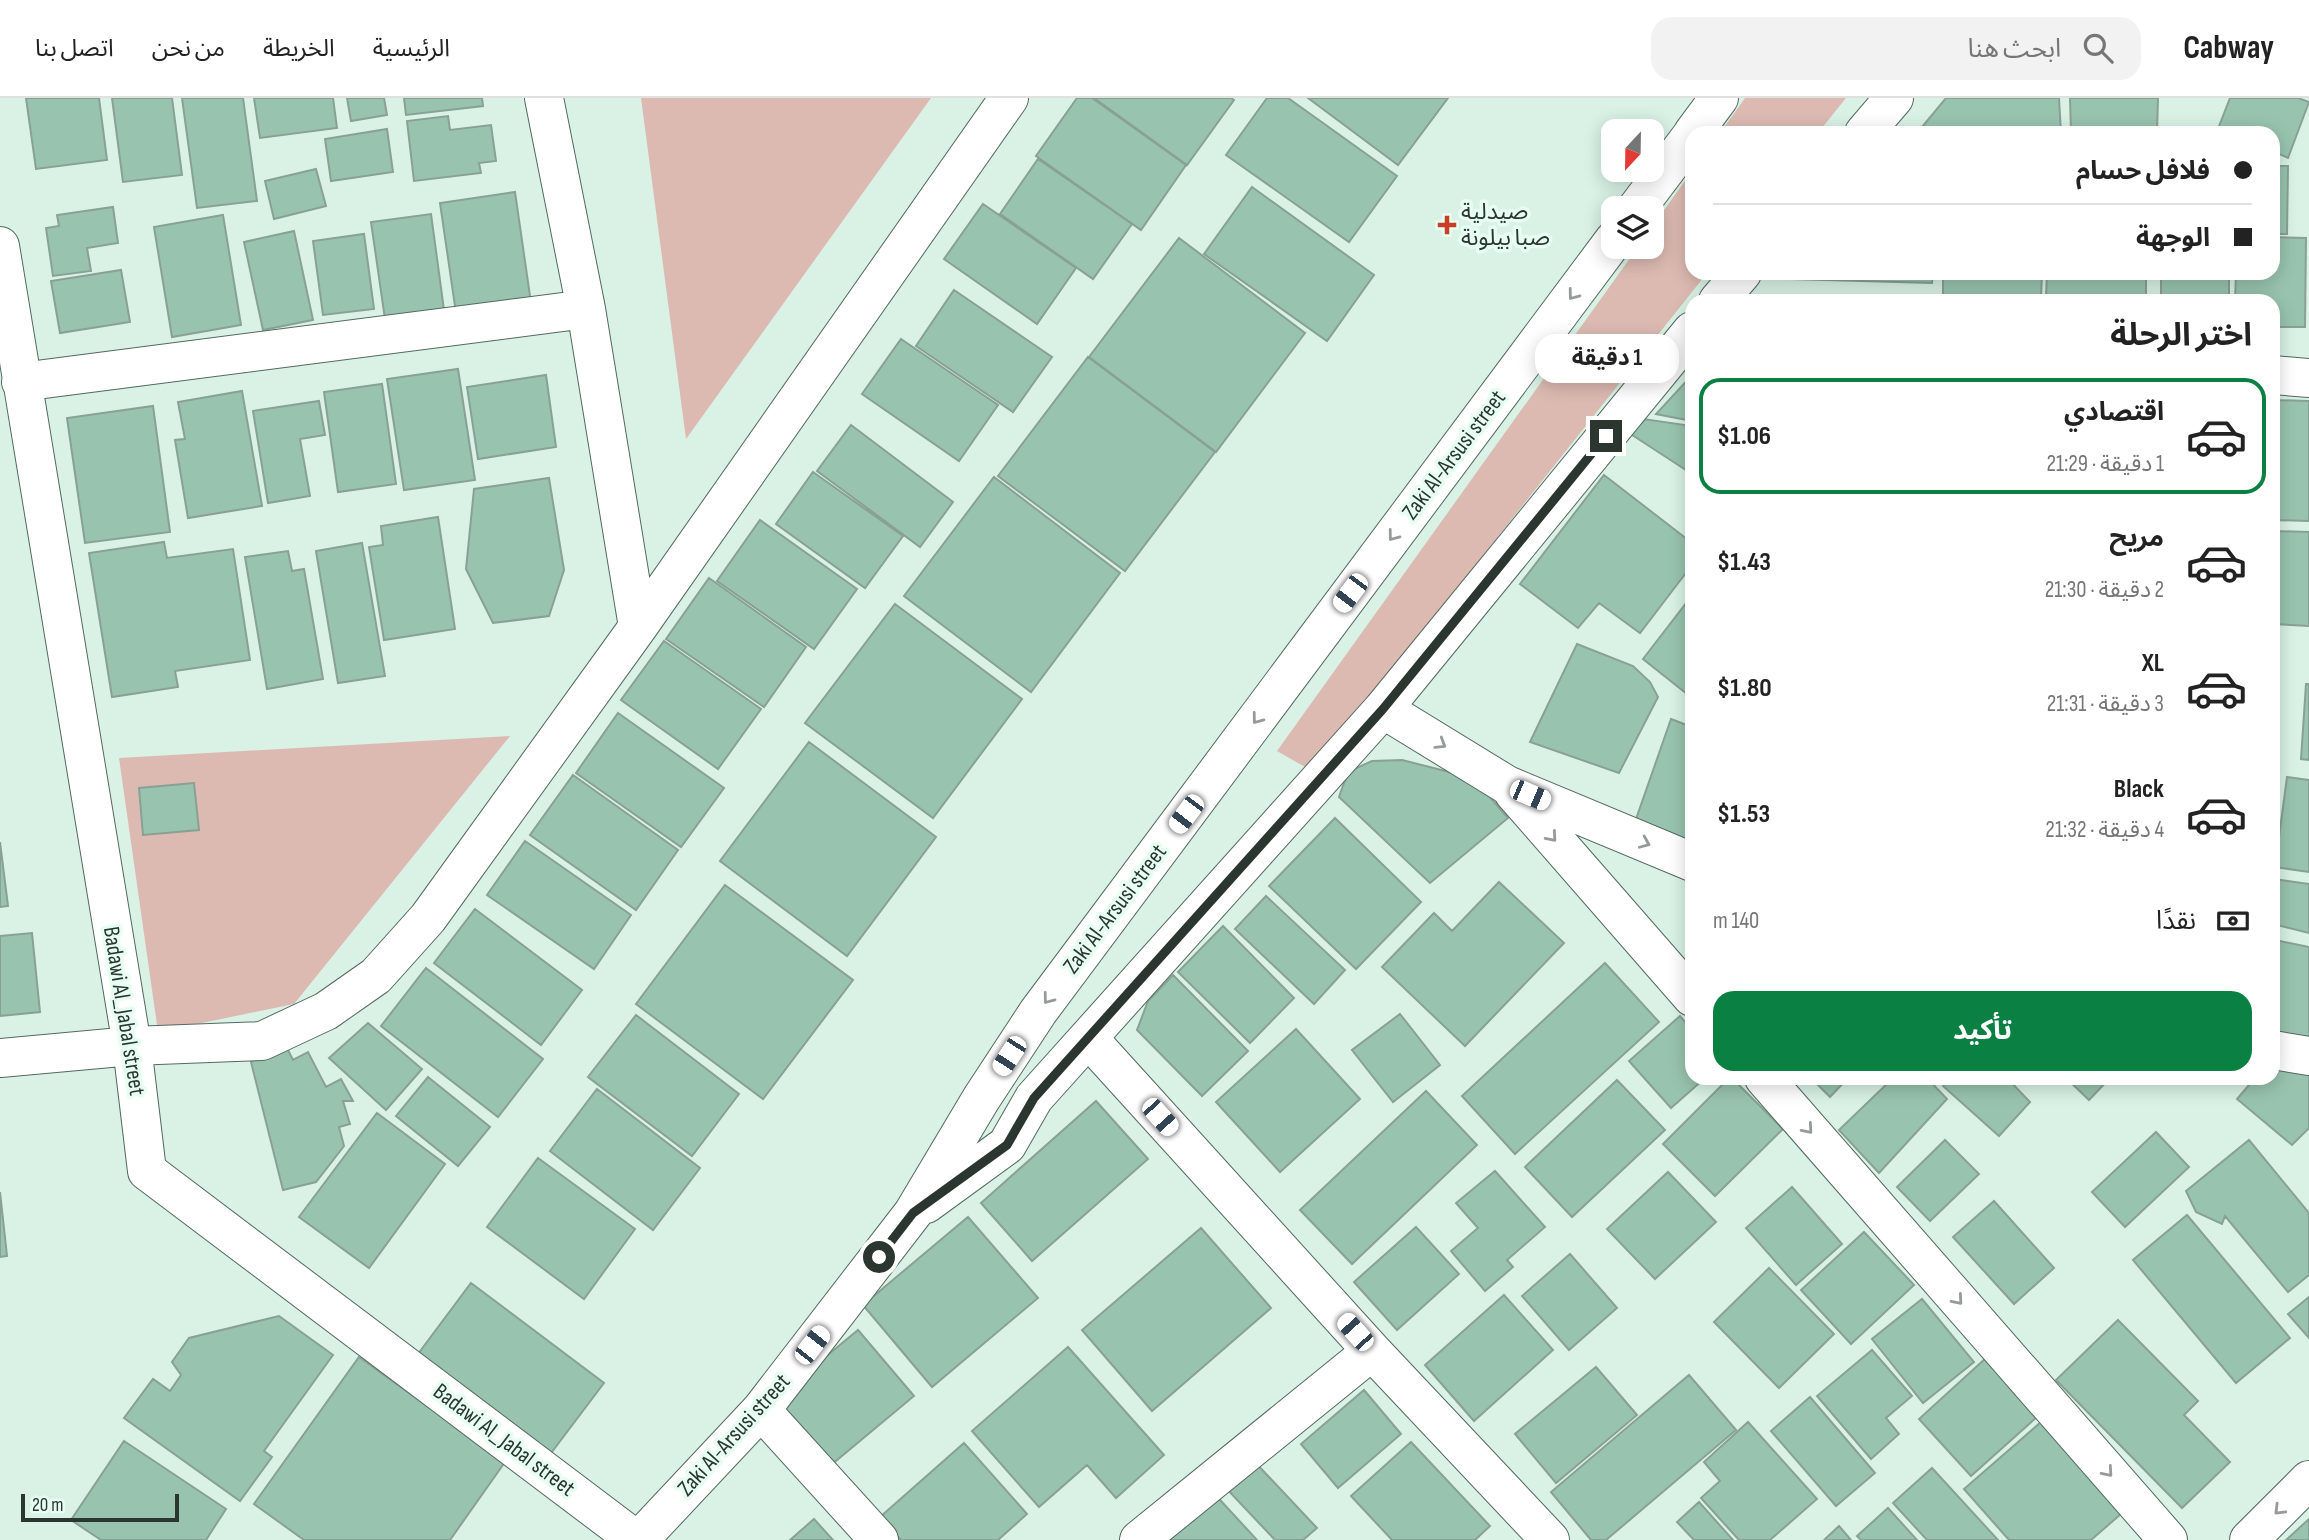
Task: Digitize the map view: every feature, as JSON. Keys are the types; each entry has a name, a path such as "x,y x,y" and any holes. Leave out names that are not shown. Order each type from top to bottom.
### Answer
{"street":[{"path":"544,98 586,309 638,627"},
{"path":"0,1058 132,1046 262,1041 326,1011 376,976 428,918 638,627 1009,98"},
{"path":"1699,126 1720,98"},
{"path":"1870,126 1894,98"},
{"path":"1646,196 1685,145"},
{"name":"Badawi Al_Jabal street","path":"0,246 132,1046 147,1171 637,1540"},
{"name":"Zaki Al-Arsusi street","path":"637,1540 761,1410 913,1213 981,1099 1038,1012 1601,257"},
{"path":"1724,294 1736,280"},
{"path":"21,382 586,309"},
{"path":"913,1213 1007,1145 1034,1098 1383,709 1685,340"},
{"path":"2280,376 2309,378"},
{"path":"1383,709 1507,785 1685,859"},
{"path":"1507,785 1685,989"},
{"path":"1089,1039 1372,1351 1550,1540"},
{"path":"2280,1052 2309,1056"},
{"path":"1769,1085 2168,1540"},
{"path":"1139,1540 1372,1351"},
{"path":"761,1410 879,1540"},
{"path":"2249,1540 2309,1480"}],"shaded area":[{"path":"641,98 931,98 686,439"},
{"path":"1745,98 1846,98 1824,126 1725,126"},
{"path":"1685,181 1685,280 1701,280 1690,294 1685,294 1685,301 1312,771 1277,751 1629,259 1664,259 1664,210"},
{"path":"510,736 294,1004 158,1032 119,758"}],"building":[{"path":"26,98 99,98 107,160 36,169"},
{"path":"112,98 172,98 182,175 123,182"},
{"path":"182,98 243,98 257,201 197,208"},
{"path":"254,98 333,98 337,128 260,138"},
{"path":"347,98 384,98 387,115 351,121"},
{"path":"404,98 482,98 483,106 406,115"},
{"path":"1077,98 1092,98 1186,165 1141,230 1036,156"},
{"path":"1094,98 1231,98 1234,100 1187,165"},
{"path":"1267,98 1288,98 1397,176 1349,242 1226,155"},
{"path":"1308,98 1448,98 1398,165"},
{"path":"1946,98 2059,98 2061,126 1923,126"},
{"path":"2070,98 2158,98 2157,126 2071,126"},
{"path":"2230,98 2298,98 2309,102 2288,158 2280,154 2280,126 2219,126"},
{"path":"448,116 450,130 491,125 496,161 479,163 481,173 414,181 407,121"},
{"path":"387,129 393,172 331,181 325,139"},
{"path":"1038,159 1132,224 1093,279 1000,214"},
{"path":"2280,166 2288,166 2287,234 2280,234"},
{"path":"316,169 326,206 274,219 265,181"},
{"path":"1252,187 1374,275 1327,341 1204,254"},
{"path":"515,192 531,303 456,313 440,203"},
{"path":"983,204 1076,268 1037,324 944,259"},
{"path":"113,207 118,243 87,248 91,271 53,276 46,228 59,226 57,215"},
{"path":"431,214 444,310 385,319 371,222"},
{"path":"223,215 241,325 172,337 154,227"},
{"path":"294,231 313,320 263,330 244,242"},
{"path":"364,234 374,309 323,315 313,241"},
{"path":"2280,237 2306,238 2305,327 2280,327 2280,294 2235,294 2236,280 2280,280"},
{"path":"1179,238 1305,333 1216,452 1089,357"},
{"path":"121,270 130,322 60,333 51,281"},
{"path":"1826,280 1932,280 1932,283"},
{"path":"1943,280 2042,280 2041,294 1943,294"},
{"path":"2047,280 2146,280 2146,294 2046,294"},
{"path":"2161,280 2229,280 2229,294 2161,294"},
{"path":"954,290 1052,357 1013,412 916,346"},
{"path":"901,339 998,405 959,461 862,394"},
{"path":"1088,357 1215,452 1125,571 998,476"},
{"path":"458,369 475,480 404,490 387,379"},
{"path":"546,375 556,447 478,459 467,387"},
{"path":"1685,383 1685,420 1656,414"},
{"path":"382,384 396,484 338,492 324,392"},
{"path":"242,391 262,506 188,518 175,440 185,439 178,402"},
{"path":"2280,400 2309,401 2309,521 2280,520"},
{"path":"319,401 325,435 300,439 310,496 268,503 253,411"},
{"path":"153,406 170,532 85,543 67,418"},
{"path":"1636,418 1685,425 1685,469 1629,433"},
{"path":"851,425 953,502 920,547 817,471"},
{"path":"813,472 903,536 865,588 776,524"},
{"path":"1604,475 1685,538 1685,574 1640,633 1599,603 1578,628 1520,584"},
{"path":"994,477 1120,573 1031,692 904,596"},
{"path":"549,478 564,570 549,616 493,623 466,569 474,489"},
{"path":"438,517 455,629 384,640 369,547 383,545 381,526"},
{"path":"760,520 857,589 814,649 717,581"},
{"path":"2280,531 2309,532 2309,626 2280,624"},
{"path":"164,542 167,558 233,549 250,660 175,671 178,687 112,697 89,553"},
{"path":"362,543 385,676 338,683 316,551"},
{"path":"288,551 292,571 304,569 323,679 267,689 245,557"},
{"path":"709,578 806,647 764,707 666,639"},
{"path":"895,604 1022,699 933,818 805,723"},
{"path":"1685,605 1685,692 1643,659"},
{"path":"664,641 761,709 718,769 621,700"},
{"path":"1577,644 1633,666 1650,682 1658,697 1619,773 1530,742"},
{"path":"2306,684 2309,684 2309,760 2301,759"},
{"path":"618,713 724,788 681,847 576,773"},
{"path":"1671,719 1685,724 1685,840 1635,822"},
{"path":"809,742 936,837 847,956 720,861"},
{"path":"1402,760 1473,778 1508,818 1430,883 1339,797 1348,772 1372,761"},
{"path":"573,775 678,850 636,910 530,835"},
{"path":"2287,777 2309,780 2309,872 2280,868 2280,830"},
{"path":"194,783 199,830 143,835 139,788"},
{"path":"1335,818 1421,902 1356,969 1269,886"},
{"path":"525,841 631,915 594,969 487,895"},
{"path":"0,842 8,906 0,907"},
{"path":"2280,880 2309,884 2309,933 2280,926"},
{"path":"1499,882 1564,943 1465,1046 1382,967 1434,913 1452,931"},
{"path":"725,885 853,980 763,1099 636,1004"},
{"path":"1266,896 1345,970 1314,1004 1235,929"},
{"path":"475,909 582,990 541,1045 434,963"},
{"path":"1223,926 1294,998 1250,1043 1178,972"},
{"path":"32,933 40,1012 0,1016 0,936"},
{"path":"2280,941 2309,947 2309,1044 2280,1038"},
{"path":"1605,963 1659,1022 1515,1154 1462,1096"},
{"path":"426,968 543,1059 498,1117 381,1026"},
{"path":"1173,975 1248,1051 1202,1096 1137,1030 1148,1001"},
{"path":"1400,1014 1440,1065 1393,1102 1352,1050"},
{"path":"636,1015 739,1094 692,1156 588,1077"},
{"path":"1680,1016 1685,1022 1685,1085 1697,1085 1671,1108 1629,1061"},
{"path":"368,1023 422,1069 386,1110 329,1058"},
{"path":"1296,1029 1360,1099 1280,1172 1216,1102"},
{"path":"285,1044 293,1060 308,1052 326,1087 341,1079 353,1101 343,1101 350,1124 339,1127 344,1146 316,1182 283,1190 251,1062"},
{"path":"2280,1058 2309,1064 2309,1128 2292,1145 2237,1099 2249,1085 2280,1085"},
{"path":"428,1077 490,1127 458,1166 396,1116"},
{"path":"1617,1080 1665,1130 1572,1217 1525,1167"},
{"path":"1722,1085 1739,1085 1783,1129 1715,1196 1663,1144"},
{"path":"1818,1085 1841,1085 1830,1097"},
{"path":"1886,1085 1934,1085 1947,1099 1879,1173 1839,1130"},
{"path":"2014,1085 2030,1102 1999,1136 1943,1086"},
{"path":"2073,1085 2103,1085 2089,1100"},
{"path":"597,1089 700,1168 653,1230 550,1151"},
{"path":"1426,1091 1477,1145 1352,1264 1300,1210"},
{"path":"1096,1101 1148,1159 1032,1261 981,1203"},
{"path":"377,1113 445,1164 369,1268 299,1217"},
{"path":"2156,1132 2189,1167 2125,1227 2092,1192"},
{"path":"1945,1140 1979,1174 1930,1221 1897,1187"},
{"path":"2249,1140 2309,1213 2309,1275 2288,1292 2225,1216 2222,1224 2196,1212 2186,1191"},
{"path":"538,1158 635,1229 584,1299 487,1227"},
{"path":"1495,1171 1545,1227 1507,1260 1513,1267 1485,1291 1451,1251 1478,1228 1456,1203"},
{"path":"1668,1172 1716,1222 1655,1279 1607,1229"},
{"path":"1792,1187 1842,1244 1796,1285 1746,1228"},
{"path":"0,1192 7,1256 0,1257"},
{"path":"1994,1201 2054,1268 2014,1304 1953,1237"},
{"path":"2187,1215 2290,1338 2236,1383 2133,1260"},
{"path":"968,1217 1038,1298 932,1387 863,1305"},
{"path":"1416,1227 1459,1274 1397,1330 1354,1282"},
{"path":"1201,1228 1271,1308 1152,1411 1082,1330"},
{"path":"1864,1232 1914,1285 1851,1344 1801,1290"},
{"path":"1570,1254 1617,1308 1569,1350 1522,1296"},
{"path":"1769,1268 1834,1334 1779,1388 1714,1322"},
{"path":"471,1283 604,1383 548,1457 415,1358"},
{"path":"1504,1295 1553,1350 1474,1421 1425,1365"},
{"path":"2309,1297 2309,1338 2288,1314"},
{"path":"1922,1299 1974,1362 1923,1403 1872,1339"},
{"path":"279,1316 333,1355 264,1451 272,1457 240,1501 124,1418 153,1379 170,1391 181,1375 172,1362 189,1338"},
{"path":"2118,1320 2198,1401 2184,1415 2230,1462 2182,1508 2056,1380"},
{"path":"858,1330 914,1396 831,1465 775,1399"},
{"path":"1068,1347 1164,1455 1116,1498 1087,1465 1039,1507 972,1431"},
{"path":"1872,1350 1912,1396 1886,1418 1899,1434 1871,1459 1817,1396"},
{"path":"359,1357 505,1462 450,1540 304,1540 254,1504"},
{"path":"1986,1358 2038,1416 1971,1476 1919,1419"},
{"path":"1596,1367 1637,1415 1556,1483 1515,1434"},
{"path":"1689,1375 1736,1430 1606,1540 1591,1540 1551,1492"},
{"path":"1364,1390 1401,1434 1338,1488 1301,1444"},
{"path":"1810,1397 1875,1473 1836,1506 1771,1431"},
{"path":"1748,1422 1817,1499 1770,1540 1739,1540 1701,1498 1720,1481 1704,1462"},
{"path":"2041,1422 2121,1514 2091,1540 2009,1540 1964,1489"},
{"path":"124,1441 226,1509 206,1540 101,1540 71,1520"},
{"path":"1411,1442 1490,1526 1475,1540 1392,1540 1351,1496"},
{"path":"964,1443 1027,1514 998,1540 901,1540 880,1517"},
{"path":"1253,1460 1317,1528 1303,1540 1275,1540 1225,1487"},
{"path":"1932,1468 1998,1540 1927,1540 1893,1503"},
{"path":"1210,1489 1257,1540 1158,1540"},
{"path":"1699,1502 1733,1540 1694,1540 1677,1522"},
{"path":"1888,1508 1917,1540 1861,1540 1857,1536"},
{"path":"814,1519 833,1540 790,1540"},
{"path":"2309,1519 2309,1540 2286,1540"},
{"path":"1839,1526 1851,1540 1824,1540"}],"place":[{"name":"صيدلية صبا بيلونة","path":"1447,225"}],"route":[{"path":"879,1257 913,1213 1007,1145 1034,1098 1383,709 1606,436"}]}
